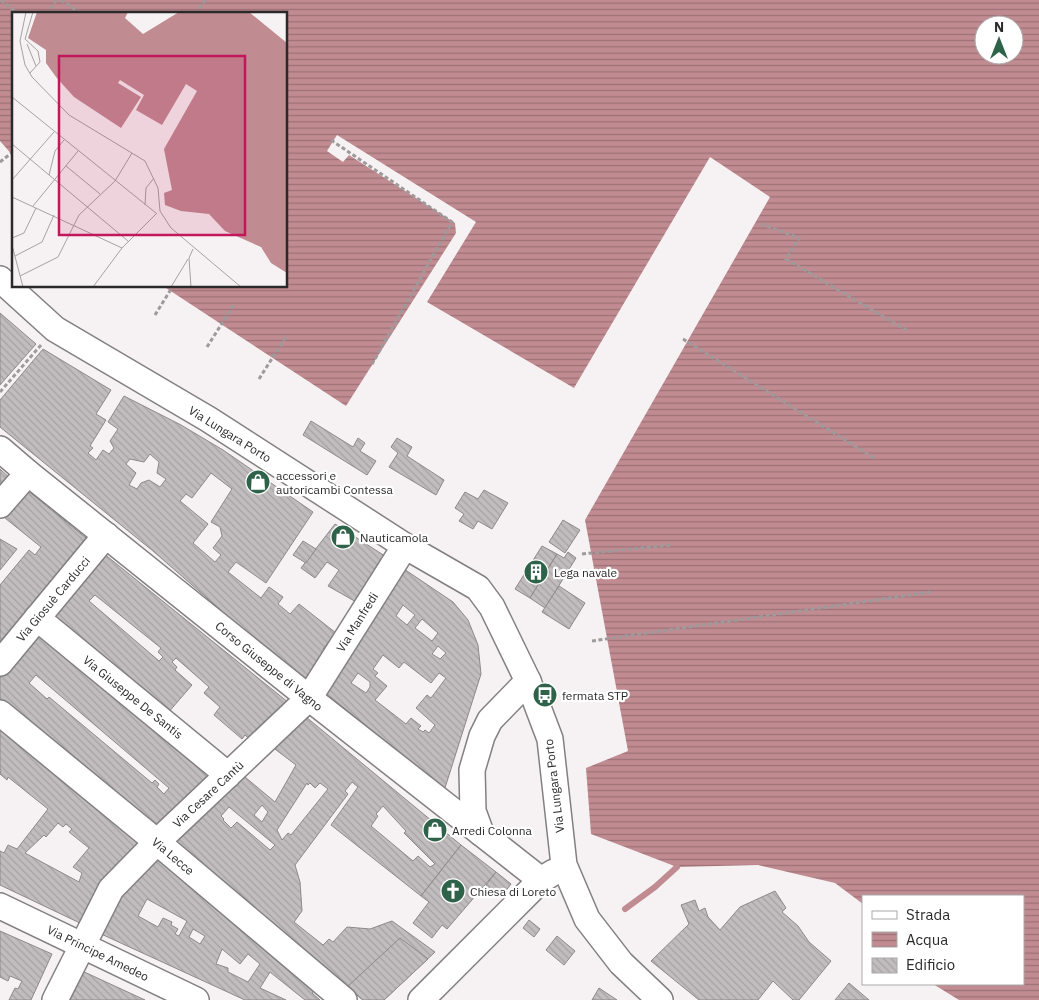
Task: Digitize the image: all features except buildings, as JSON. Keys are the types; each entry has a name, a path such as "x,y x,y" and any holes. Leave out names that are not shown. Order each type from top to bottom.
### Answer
{"street":[{"name":"Via Lungara Porto","path":"0,279 55,329 208,419 405,546 478,588 492,606 528,681 550,739 564,865 587,919 621,963 660,1000"},
{"name":"Corso Giuseppe di Vagno","path":"0,449 309,698 541,880"},
{"path":"0,505 28,472"},
{"name":"Via Giosuè Carducci","path":"0,663 106,535"},
{"name":"Via Manfredi","path":"309,698 405,546"},
{"name":"Via Giuseppe De Santis","path":"37,618 228,775"},
{"path":"481,833 473,812 472,770 482,736 490,720 528,681"},
{"name":"Via Cesare Cantù","path":"55,1000 111,888 309,698"},
{"name":"Via Lecce","path":"0,713 157,842 344,1000"},
{"path":"420,1000 541,880 564,865"},
{"name":"Via Principe Amedeo","path":"0,906 196,1000"}],"path":[{"path":"1,0 16,12"},
{"path":"48,12 56,0"},
{"path":"62,0 79,12"},
{"path":"197,12 204,0"},
{"path":"330,140 452,222 370,366"},
{"path":"0,162 12,153"},
{"path":"761,224 799,238 786,259 906,330"},
{"path":"154,315 172,288"},
{"path":"207,347 235,303"},
{"path":"0,392 55,329"},
{"path":"259,379 287,336"},
{"path":"683,338 874,458"},
{"path":"582,554 672,545"},
{"path":"592,641 931,592"}],"water":[{"path":"0,0 1039,0 1039,1000 959,1000 935,985 1024,985 1024,895 862,895 862,903 835,883 758,865 677,867 591,834 586,768 628,751 585,520 770,197 710,157 574,388 427,302 476,222 337,135 327,151 343,162 349,155 455,223 456,233 346,406 166,288 288,288 288,12 12,12 12,155 0,141"}],"waterway":[{"path":"625,909 655,887 677,867"}],"place":[{"name":"accessori e autoricambi Contessa","path":"258,482"},
{"name":"Nauticamola","path":"343,537"},
{"name":"Lega navale","path":"536,572"},
{"name":"fermata STP","path":"545,695"},
{"name":"Arredi Colonna","path":"435,830"},
{"name":"Chiesa di Loreto","path":"453,891"}]}
